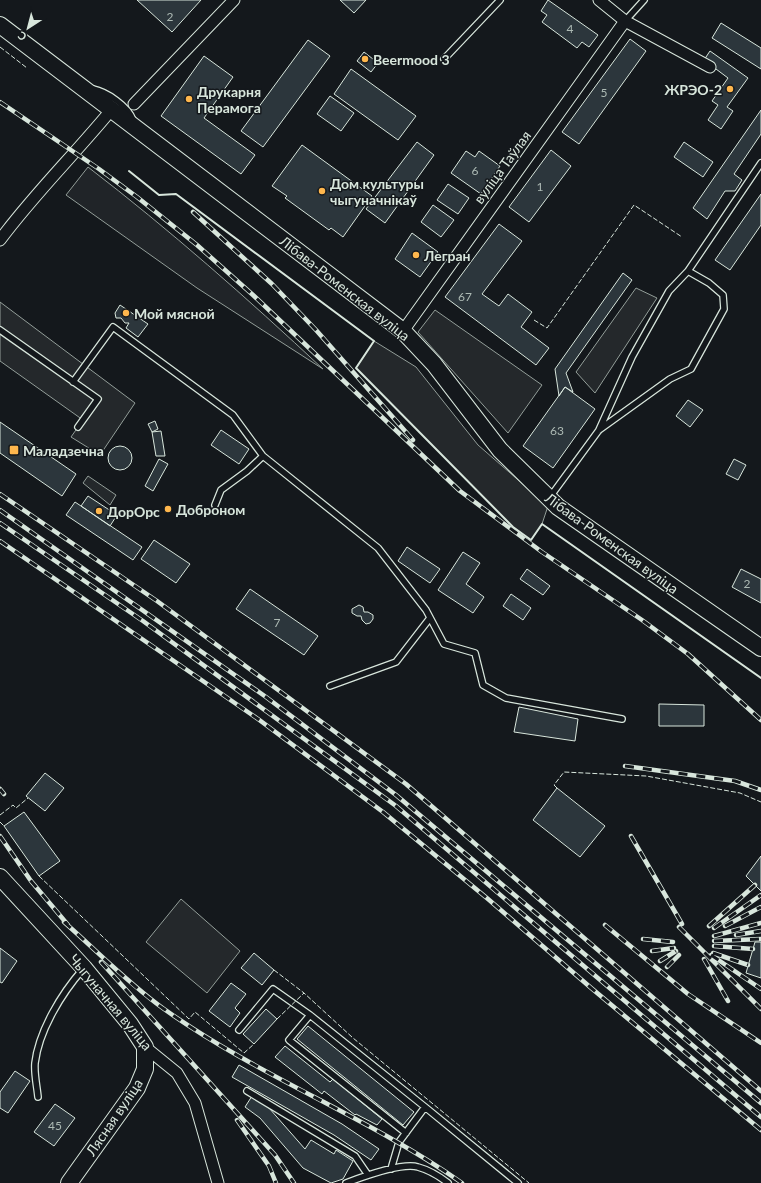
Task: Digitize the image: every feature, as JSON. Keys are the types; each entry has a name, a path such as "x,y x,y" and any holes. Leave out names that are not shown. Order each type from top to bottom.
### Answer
{"main road":[{"name":"Лібава-Роменская вуліца","path":"0,25 85,88 403,331 434,364 500,450 549,499 565,512 760,645"},
{"name":"Чыгуначная вуліца","path":"4,884 84,968 130,1024 145,1047"},
{"name":"Лясная вуліца","path":"69,1183 137,1088 146,1069 145,1047"}],"street":[{"path":"134,104 234,0"},
{"path":"599,0 625,21 710,67"},
{"name":"вуліца Таўлая","path":"403,331 625,21"},
{"path":"2,232 112,109"},
{"name":"Чыгуначная вуліца","path":"145,1047 177,1073 195,1103 218,1183"}],"lane":[{"path":"444,59 500,0"},
{"path":"625,21 644,0"},
{"path":"85,88 102,91 131,113 135,126"},
{"path":"549,499 599,430 632,357 669,290 688,271 761,162"},
{"path":"599,430 670,379 691,369 724,309 723,295 710,283 688,271"},
{"path":"74,382 113,326 233,415 263,456 378,548 426,610 444,644 475,652 483,685 506,698 622,719"},
{"path":"0,330 98,399 78,427"},
{"path":"215,505 221,490 247,471 263,456"},
{"path":"330,686 396,662 430,618"},
{"path":"38,1097 35,1065 38,1049 54,1011 66,989 84,968"},
{"path":"239,1030 273,989 310,1015 518,1183"},
{"path":"310,1015 289,1040 406,1133"},
{"path":"247,1091 355,1156 368,1175"},
{"path":"392,1168 399,1142 425,1107"},
{"path":"346,1183 392,1168 417,1166 436,1175 448,1183"}],"shaded area":[{"path":"88,167 149,215 208,265 323,369 197,288 66,195"},
{"path":"636,288 657,298 595,393 576,372"},
{"path":"0,302 135,403 100,455 71,437 83,420 0,361"},
{"path":"435,310 542,385 508,433 418,332"},
{"path":"374,341 416,367 478,445 548,506 542,524 531,540 513,527 356,368"},
{"path":"88,476 116,495 110,505 83,483"},
{"path":"181,899 240,951 207,993 146,942"}],"building":[{"path":"137,0 201,0 172,32"},
{"path":"340,0 366,0 354,13"},
{"path":"548,0 598,35 589,47 582,42 577,48 542,22 547,15 541,11"},
{"path":"721,23 761,48 761,69 712,38"},
{"path":"630,39 646,51 579,144 562,132"},
{"path":"308,40 330,56 263,147 241,131"},
{"name":"ЖРЭО-2","path":"710,51 748,78 727,107 733,111 721,129 708,120 718,105 712,101 728,78 704,60"},
{"path":"364,52 378,63 371,72 357,61"},
{"path":"204,56 233,77 204,118 255,155 241,174 161,116"},
{"path":"351,69 416,116 398,140 334,94"},
{"path":"330,96 354,113 341,131 317,114"},
{"path":"761,110 761,134 734,174 742,180 735,191 725,191 707,219 693,208"},
{"path":"417,142 434,155 385,223 366,209"},
{"path":"684,142 713,162 703,177 674,157"},
{"name":"Дом культуры чыгуначнікаў","path":"302,145 372,196 343,237 331,228 329,230 285,198 287,196 272,186"},
{"path":"551,150 571,166 529,222 509,207"},
{"path":"466,151 475,157 479,151 500,166 481,194 451,173"},
{"path":"448,184 469,198 458,214 437,200"},
{"path":"761,194 761,225 730,270 715,260"},
{"path":"433,205 454,220 441,237 421,222"},
{"path":"499,224 522,241 482,294 499,306 508,294 532,312 521,327 549,348 536,365 445,297"},
{"name":"Легран","path":"412,233 438,252 420,277 395,259"},
{"path":"623,273 632,280 566,373 573,392 565,387 559,396 555,369"},
{"path":"120,305 148,324 138,337 126,328 129,323 125,323 121,318 116,318 115,313"},
{"path":"565,387 595,409 553,468 523,446"},
{"path":"688,400 703,410 690,427 676,416"},
{"path":"155,421 158,429 152,432 148,424"},
{"path":"0,422 76,474 62,496 0,453"},
{"path":"221,430 249,449 239,464 211,445"},
{"path":"161,431 165,456 156,456 152,432"},
{"path":"120,446 129,449 132,458 129,467 120,470 111,467 108,458 111,449"},
{"path":"159,459 168,464 153,491 145,486"},
{"path":"734,459 746,465 738,480 726,474"},
{"name":"ДорОрс","path":"88,496 117,515 110,526 81,506"},
{"path":"75,502 142,547 133,560 66,515"},
{"path":"154,540 190,564 176,583 141,559"},
{"path":"407,547 440,569 430,583 398,561"},
{"path":"463,552 480,563 466,584 484,597 473,613 438,590"},
{"path":"527,569 550,586 543,595 520,579"},
{"path":"741,569 761,579 761,603 732,587"},
{"path":"250,589 318,636 304,655 236,609"},
{"path":"511,594 531,608 523,620 503,606"},
{"path":"359,605 363,607 364,612 368,612 373,615 373,619 370,623 366,624 362,620 361,616 357,616 352,613 352,609"},
{"path":"659,704 704,705 704,726 659,726"},
{"path":"519,707 578,719 575,741 514,732"},
{"path":"45,773 64,788 45,811 26,796"},
{"path":"557,788 605,826 580,857 533,820"},
{"path":"24,812 60,861 39,876 4,826"},
{"path":"761,856 761,891 746,876"},
{"path":"755,942 761,942 761,978 746,973"},
{"path":"0,948 17,961 2,983 0,982"},
{"path":"254,953 274,970 262,985 241,968"},
{"path":"231,983 246,994 235,1008 240,1013 230,1027 209,1011"},
{"path":"266,1009 277,1019 254,1044 243,1034"},
{"path":"308,1026 414,1112 403,1125 297,1039"},
{"path":"285,1046 330,1082 333,1079 382,1119 377,1125 356,1114 355,1115 324,1091 322,1094 275,1057"},
{"path":"239,1065 342,1124 379,1149 371,1160 334,1135 232,1077"},
{"path":"15,1071 30,1081 8,1113 0,1108 0,1092"},
{"path":"252,1096 269,1108 305,1149 311,1140 334,1154 336,1150 353,1161 343,1179 331,1183 303,1168 260,1118 245,1107"},
{"path":"55,1104 75,1118 54,1146 34,1132"}],"railway":[{"path":"0,102 99,169 197,245 253,295 460,491 542,552 642,620 688,654 761,720"},
{"path":"193,212 272,284 316,330 413,440"},
{"path":"0,494 157,601 406,784 761,1091"},
{"path":"0,510 266,697 396,795 761,1103"},
{"path":"0,523 143,621 396,806 761,1117"},
{"path":"0,541 258,719 383,812 761,1130"},
{"path":"625,766 735,781 761,790"},
{"path":"0,789 4,794"},
{"path":"0,836 31,881 68,925"},
{"path":"631,836 682,924"},
{"path":"709,926 755,885"},
{"path":"714,928 761,895"},
{"path":"725,926 761,907"},
{"path":"64,922 138,989 164,1009 200,1033 275,1076 389,1137 462,1183"},
{"path":"714,936 761,923"},
{"path":"605,925 688,994 761,1043"},
{"path":"679,927 761,1009"},
{"path":"736,935 761,931"},
{"path":"643,939 673,942"},
{"path":"714,941 761,939"},
{"path":"714,946 753,949"},
{"path":"652,951 674,948"},
{"path":"660,961 676,951"},
{"path":"713,953 748,965"},
{"path":"667,967 679,955"},
{"path":"711,955 761,989"},
{"path":"704,959 728,1001"},
{"path":"101,962 275,1155 294,1183"},
{"path":"237,1120 269,1166 276,1183"}],"fence":[{"path":"0,47 27,68"},
{"path":"534,320 547,328 634,205 682,237"},
{"path":"557,788 554,785 564,772 646,776 740,793 761,802"},
{"path":"0,815 13,805 16,808 28,798"},
{"path":"0,822 4,826"},
{"path":"39,876 189,1019 195,1012 244,1053 254,1044"},
{"path":"274,970 304,993 353,1038 529,1183"},
{"path":"277,1019 304,993"}],"wall":[{"path":"129,171 159,195 176,194 374,341 356,368 513,527 531,540 542,524 761,678"}],"place":[{"name":"Beermood 3","path":"365,59"},
{"name":"ЖРЭО-2","path":"730,89"},
{"name":"Друкарня Перамога","path":"189,99"},
{"name":"Дом культуры чыгуначнікаў","path":"322,191"},
{"name":"Легран","path":"416,255"},
{"name":"Мой мясной","path":"126,313"},
{"name":"Маладзечна","path":"14,450"},
{"name":"Доброном","path":"168,509"},
{"name":"ДорОрс","path":"99,511"}]}
